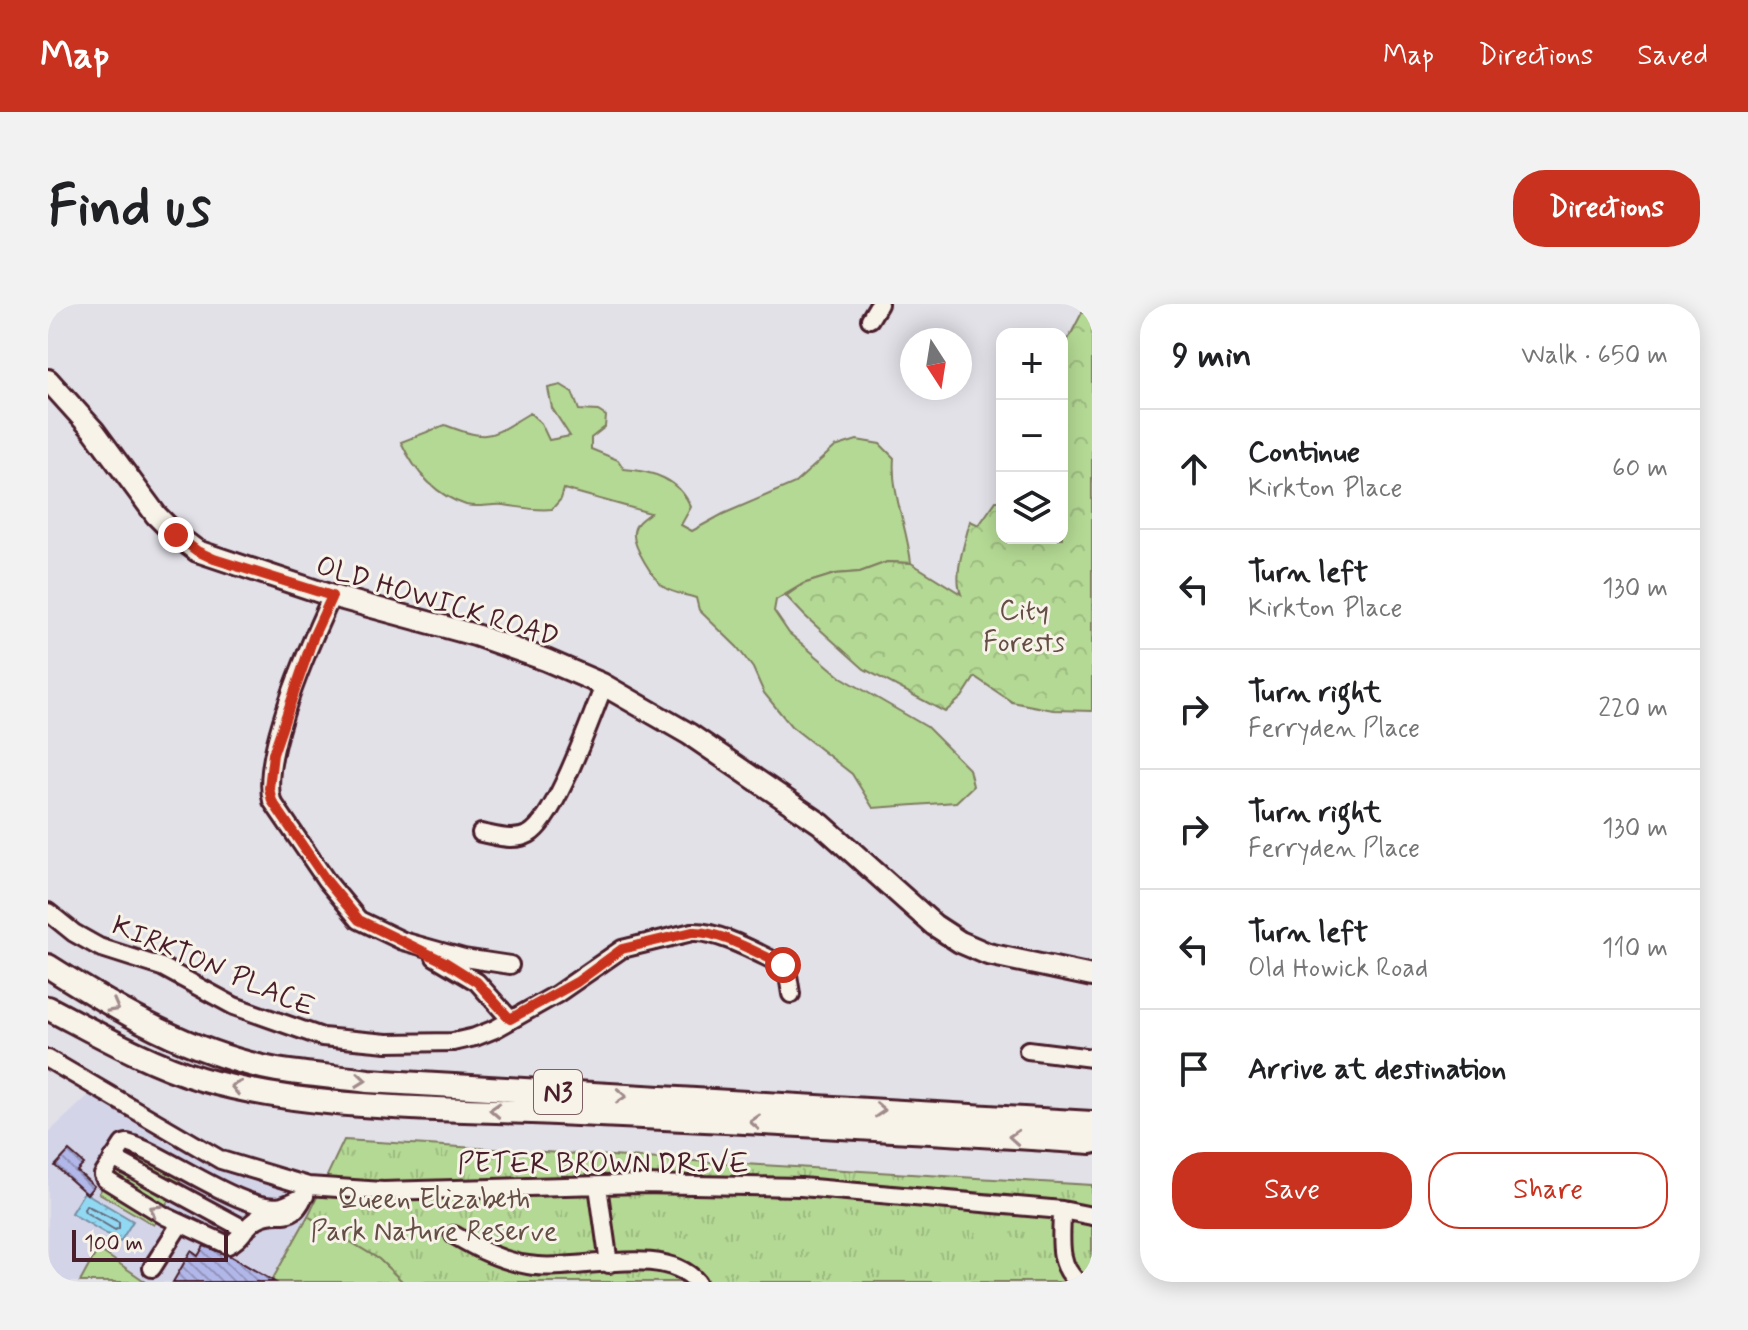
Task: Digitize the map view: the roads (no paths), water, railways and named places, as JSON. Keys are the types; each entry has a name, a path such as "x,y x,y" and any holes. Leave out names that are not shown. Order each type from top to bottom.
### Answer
{"highway":[{"name":"N3","path":"48,966 159,1031 211,1052 275,1069 368,1081 1092,1123"},
{"name":"N3","path":"48,1006 147,1058 187,1074 265,1094 365,1104 879,1128 1092,1142"}],"main road":[{"name":"OLD HOWICK ROAD","path":"48,380 94,431 156,515 186,544 214,559 332,596 475,635 546,660 604,686 677,726 821,824 934,925 960,942 988,954 1092,976"}],"street":[{"path":"870,319 879,304"},
{"path":"332,596 294,688 273,754 269,788 272,801 350,912 359,920 477,982 510,1019"},
{"path":"481,833 512,839 529,834 540,825 554,803 604,686"},
{"name":"KIRKTON PLACE","path":"48,912 74,933 99,947 162,967 234,1006 322,1037 387,1043 453,1042 485,1033 577,982 622,949 702,931 783,965 791,994"},
{"path":"403,941 464,958 510,965"},
{"path":"1028,1050 1092,1058"},
{"name":"PETER BROWN DRIVE","path":"48,1059 221,1160 306,1191 641,1184 801,1187 1062,1210 1092,1216"},
{"path":"127,1143 227,1192 264,1205 280,1207 306,1191 296,1210 257,1219 228,1245 180,1224 105,1179 104,1171 123,1144 127,1143"},
{"path":"113,1158 246,1230"},
{"path":"598,1186 609,1264"},
{"path":"1062,1210 1065,1271 1078,1282"},
{"path":"152,1268 180,1224"},
{"path":"454,1235 482,1251 530,1266 657,1262 672,1265 697,1282"}],"water":[{"path":"84,1192 133,1221 120,1242 71,1213"}],"park label":[{"name":"City Forests","path":"1024,625"},
{"name":"Queen Elizabeth Park Nature Reserve","path":"434,1214"}]}
